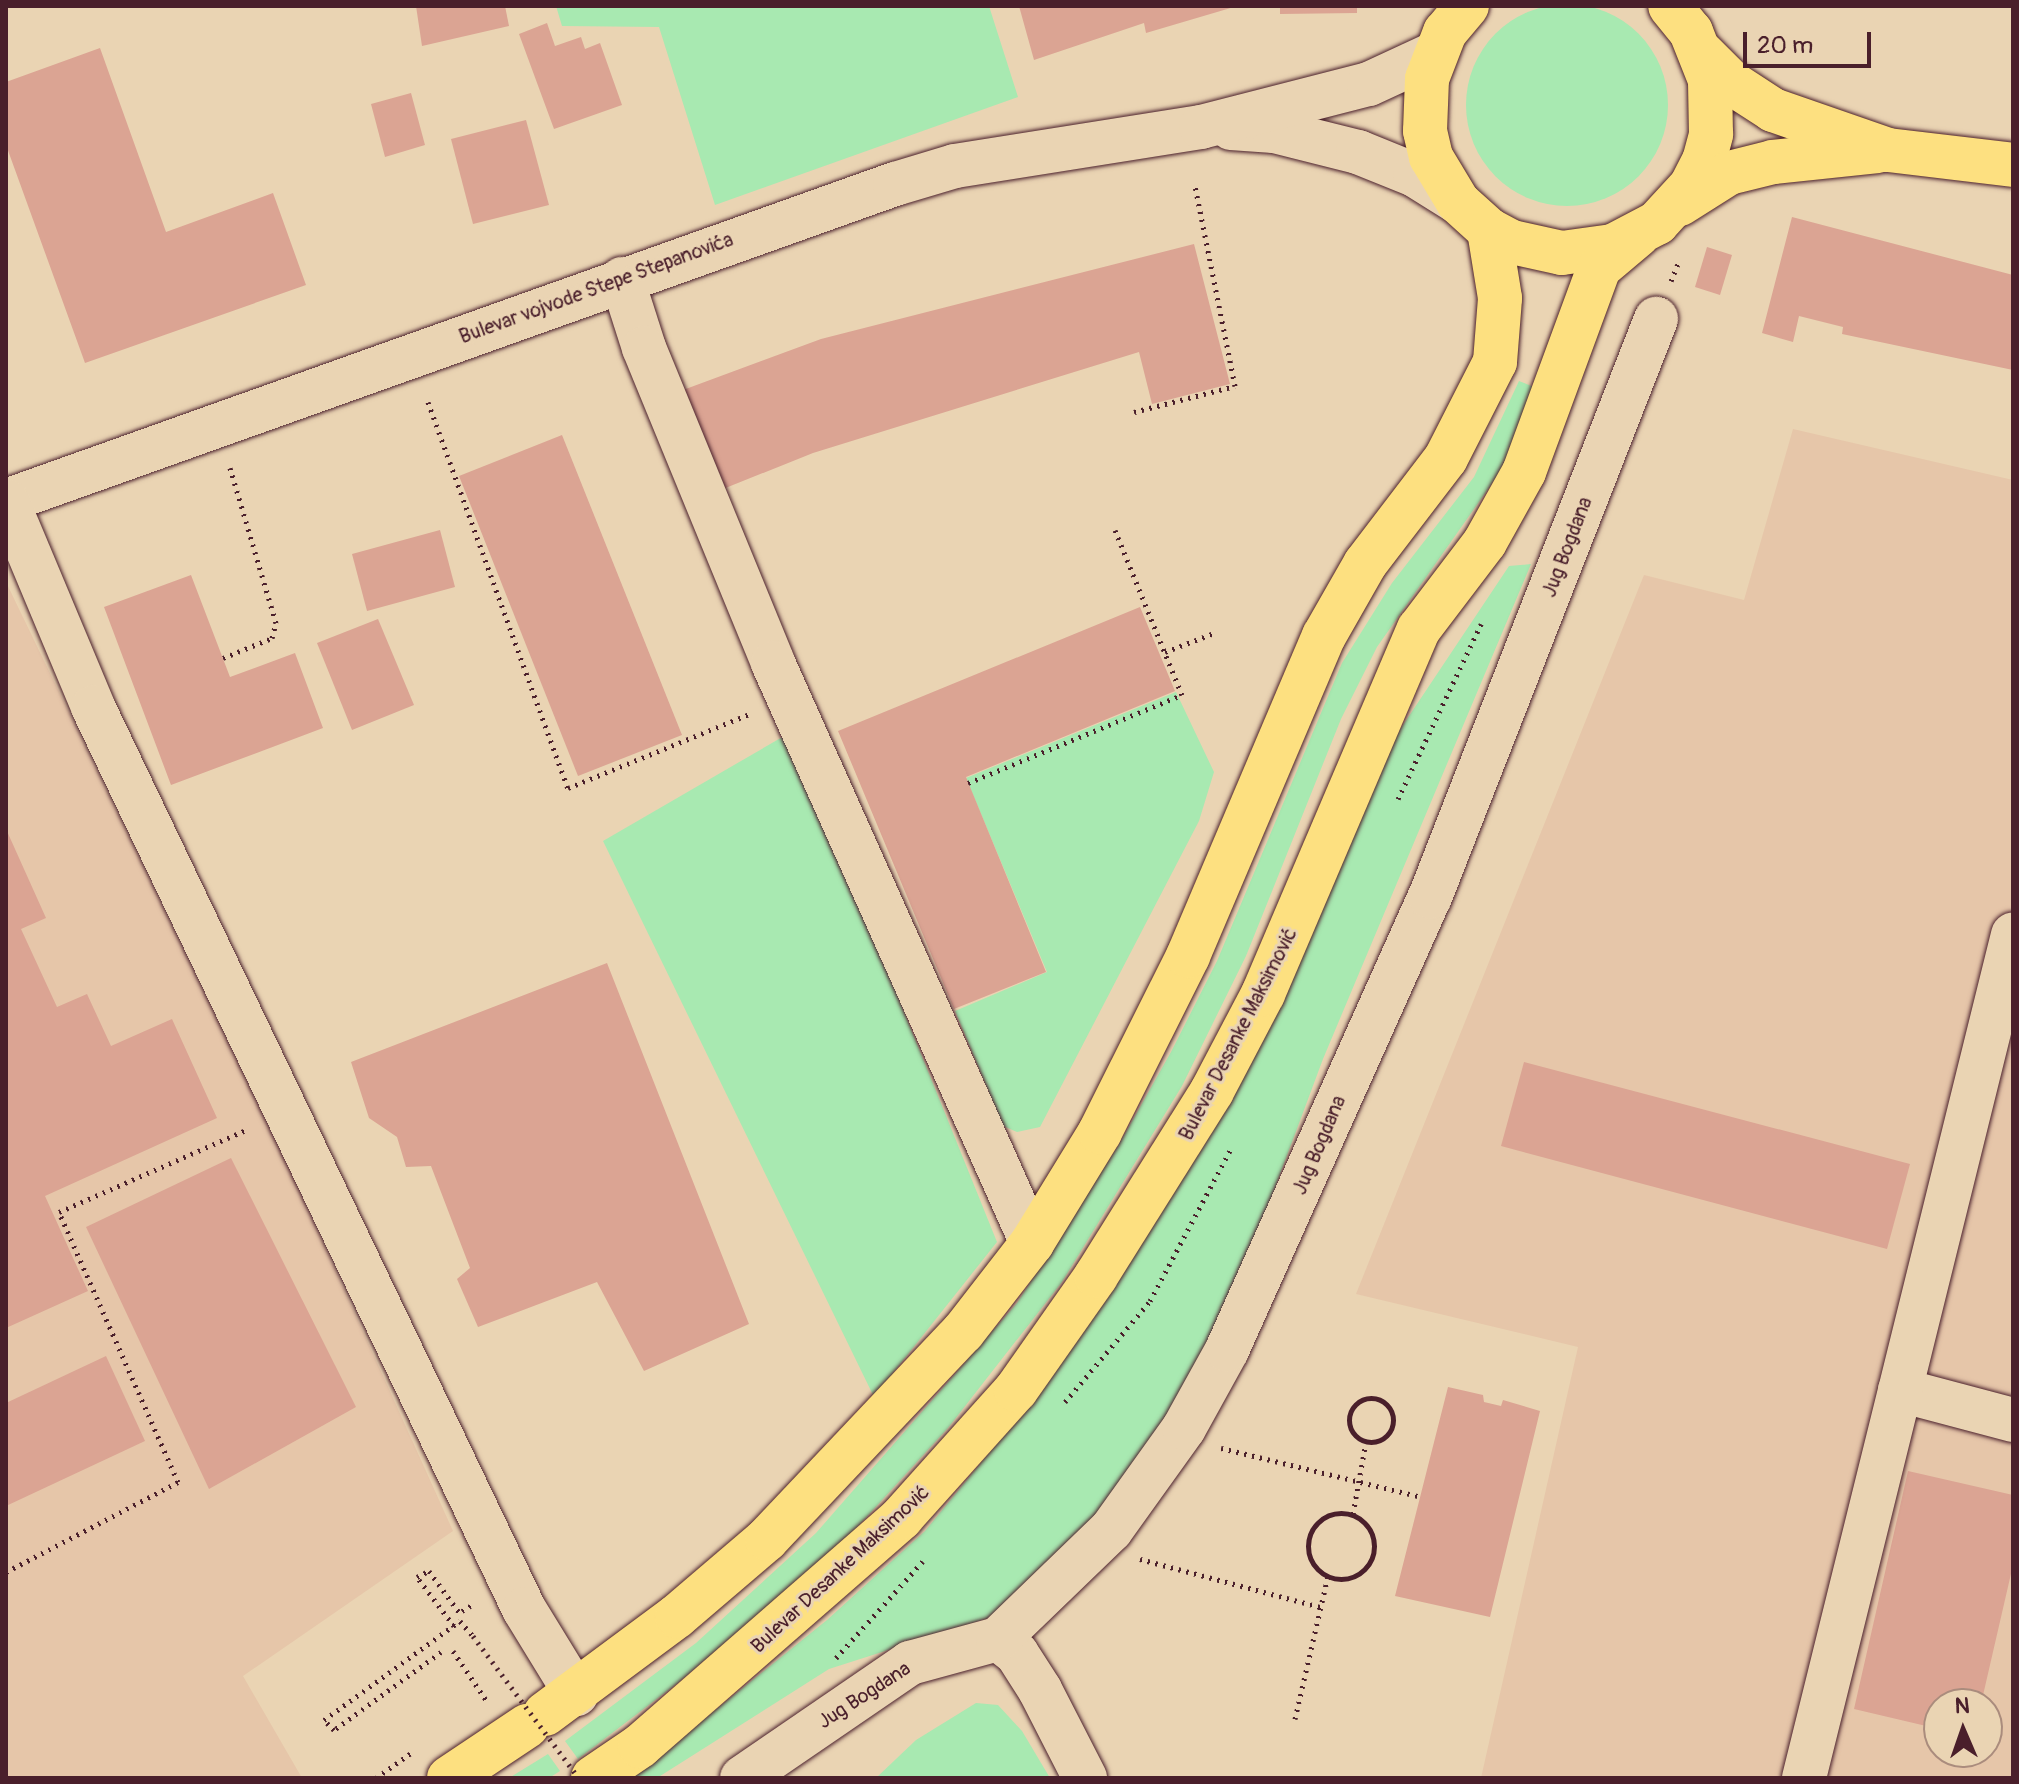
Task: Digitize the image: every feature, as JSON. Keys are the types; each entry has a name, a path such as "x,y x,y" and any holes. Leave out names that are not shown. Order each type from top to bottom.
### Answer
{"main road":[{"path":"1467,6 1434,54 1423,105 1425,131 1437,169 1474,216 1512,242 1562,253 1588,252 1637,236"},
{"path":"1670,6 1702,53 1733,84 1773,110 1888,150 2013,165"},
{"path":"1674,207 1691,186 1711,134 1713,107 1702,53"},
{"path":"1674,207 1729,173 1773,162 1888,150"},
{"name":"Bulevar Desanke Maksimović","path":"593,1778 640,1746 901,1518 1016,1390 1096,1276 1212,1091 1263,994 1419,629 1485,542 1524,472 1599,268 1674,207"},
{"path":"449,1778 549,1711 722,1577 830,1478 963,1332 1032,1243 1100,1132 1188,956 1324,636 1365,564 1446,458 1495,362 1500,298 1474,216"}],"street":[{"name":"Bulevar vojvode Stepe Stepanovića","path":"7,501 622,279 955,166 1201,127 1369,84 1434,54"},
{"name":"Bulevar vojvode Stepe Stepanovića","path":"1201,127 1274,131 1358,152 1415,175 1474,216"},
{"path":"622,279 644,348 773,663 1032,1243"},
{"name":"Jug Bogdana","path":"742,1778 910,1663 998,1639 1111,1530 1178,1437 1227,1350 1430,897 1656,319"},
{"path":"7,501 93,707 524,1609 549,1711"},
{"path":"1804,1778 2013,935"},
{"path":"1900,1390 2013,1420"},
{"path":"998,1639 1017,1654 1040,1690 1085,1778"}],"path":[{"path":"1134,412 1235,386 1195,185"},
{"path":"1656,319 1682,253"},
{"path":"428,402 568,788 746,716"},
{"path":"223,658 272,638 276,623 230,468"},
{"path":"968,783 1182,695 1115,530"},
{"path":"1165,652 1214,633"},
{"path":"6,1572 178,1482 59,1212 288,1111"},
{"path":"1367,1397 1381,1399 1394,1416 1391,1430 1380,1440 1366,1442 1350,1427 1350,1412 1367,1397"},
{"path":"1178,1437 1418,1496"},
{"path":"1353,1514 1366,1442"},
{"path":"1353,1514 1374,1537 1373,1558 1359,1575 1328,1576 1312,1563 1310,1533 1323,1517 1353,1514"},
{"path":"1111,1530 1145,1563 1321,1607"},
{"path":"454,1626 417,1577 429,1571 459,1612"},
{"path":"1295,1719 1328,1576"},
{"path":"441,1652 334,1730 324,1720 460,1621 579,1778"},
{"path":"453,1651 486,1700"}],"shaded area":[{"path":"1793,429 2013,480 2013,1778 1481,1778 1578,1347 1356,1294 1644,575 1744,600"},
{"path":"6,582 295,1181 453,1531 243,1676 302,1778 6,1778"}],"green space":[{"path":"1567,4 1587,5 1606,11 1639,33 1661,66 1667,85 1667,125 1661,144 1639,177 1606,199 1587,205 1567,206 1547,205 1528,199 1495,177 1473,144 1467,125 1466,105 1467,85 1473,66 1495,33 1528,11 1547,5"},
{"path":"556,6 989,6 1018,97 715,205 659,27 562,26"},
{"path":"1519,381 1534,387 1526,418 1500,472 1377,647 1341,719 1246,956 1182,1086 1062,1282 948,1428 841,1545 679,1682 578,1759 565,1741 696,1643 816,1533 1017,1303 1118,1146 1171,1052 1217,961 1342,663 1392,583 1474,477"},
{"path":"1531,564 1323,1059 1248,1260 1173,1417 1094,1533 1007,1612 829,1669 657,1778 631,1778 827,1620 925,1531 1053,1375 1393,740 1509,566"},
{"path":"1176,692 1214,772 1199,821 1040,1127 1017,1132 1003,1126 955,1011 1047,972 966,778"},
{"path":"791,732 997,1242 874,1397 603,841"},
{"path":"976,1703 998,1705 1022,1731 1050,1778 876,1778 916,1740"},
{"path":"548,1754 560,1771 549,1778 509,1778"}],"building":[{"path":"416,6 505,6 509,26 422,46"},
{"path":"1019,6 1234,7 1146,33 1144,23 1034,60"},
{"path":"1280,6 1357,6 1357,13 1280,14"},
{"path":"547,23 555,46 581,37 585,49 600,43 622,105 554,129 519,34"},
{"path":"100,48 166,232 273,193 306,285 85,363 6,145 6,82"},
{"path":"411,93 425,145 385,157 371,104"},
{"path":"526,120 549,205 473,224 451,139"},
{"path":"1792,217 2013,275 2013,370 1842,334 1843,327 1799,316 1793,342 1762,333"},
{"path":"1194,244 1230,384 1152,404 1139,352 813,453 723,489 683,390 821,339"},
{"path":"1707,247 1732,255 1720,295 1695,287"},
{"path":"562,435 682,735 578,776 459,476"},
{"path":"440,530 455,587 367,611 352,554"},
{"path":"191,575 230,677 295,653 323,728 171,785 104,607"},
{"path":"1140,607 1175,691 966,777 1046,972 954,1009 838,731"},
{"path":"378,619 414,705 352,730 317,643"},
{"path":"6,829 46,918 21,929 57,1007 87,994 111,1046 172,1019 217,1118 45,1196 88,1291 6,1328"},
{"path":"607,963 749,1324 644,1371 597,1282 478,1327 457,1279 470,1268 431,1166 406,1167 397,1137 369,1118 351,1062"},
{"path":"1524,1062 1910,1164 1887,1249 1501,1146"},
{"path":"231,1158 356,1407 209,1489 86,1227"},
{"path":"106,1356 145,1441 6,1506 6,1403"},
{"path":"1448,1387 1483,1395 1484,1402 1501,1406 1503,1400 1540,1411 1490,1617 1395,1596"},
{"path":"1908,1471 2013,1495 2013,1565 1985,1688 1923,1688 1923,1725 1854,1709"}]}
